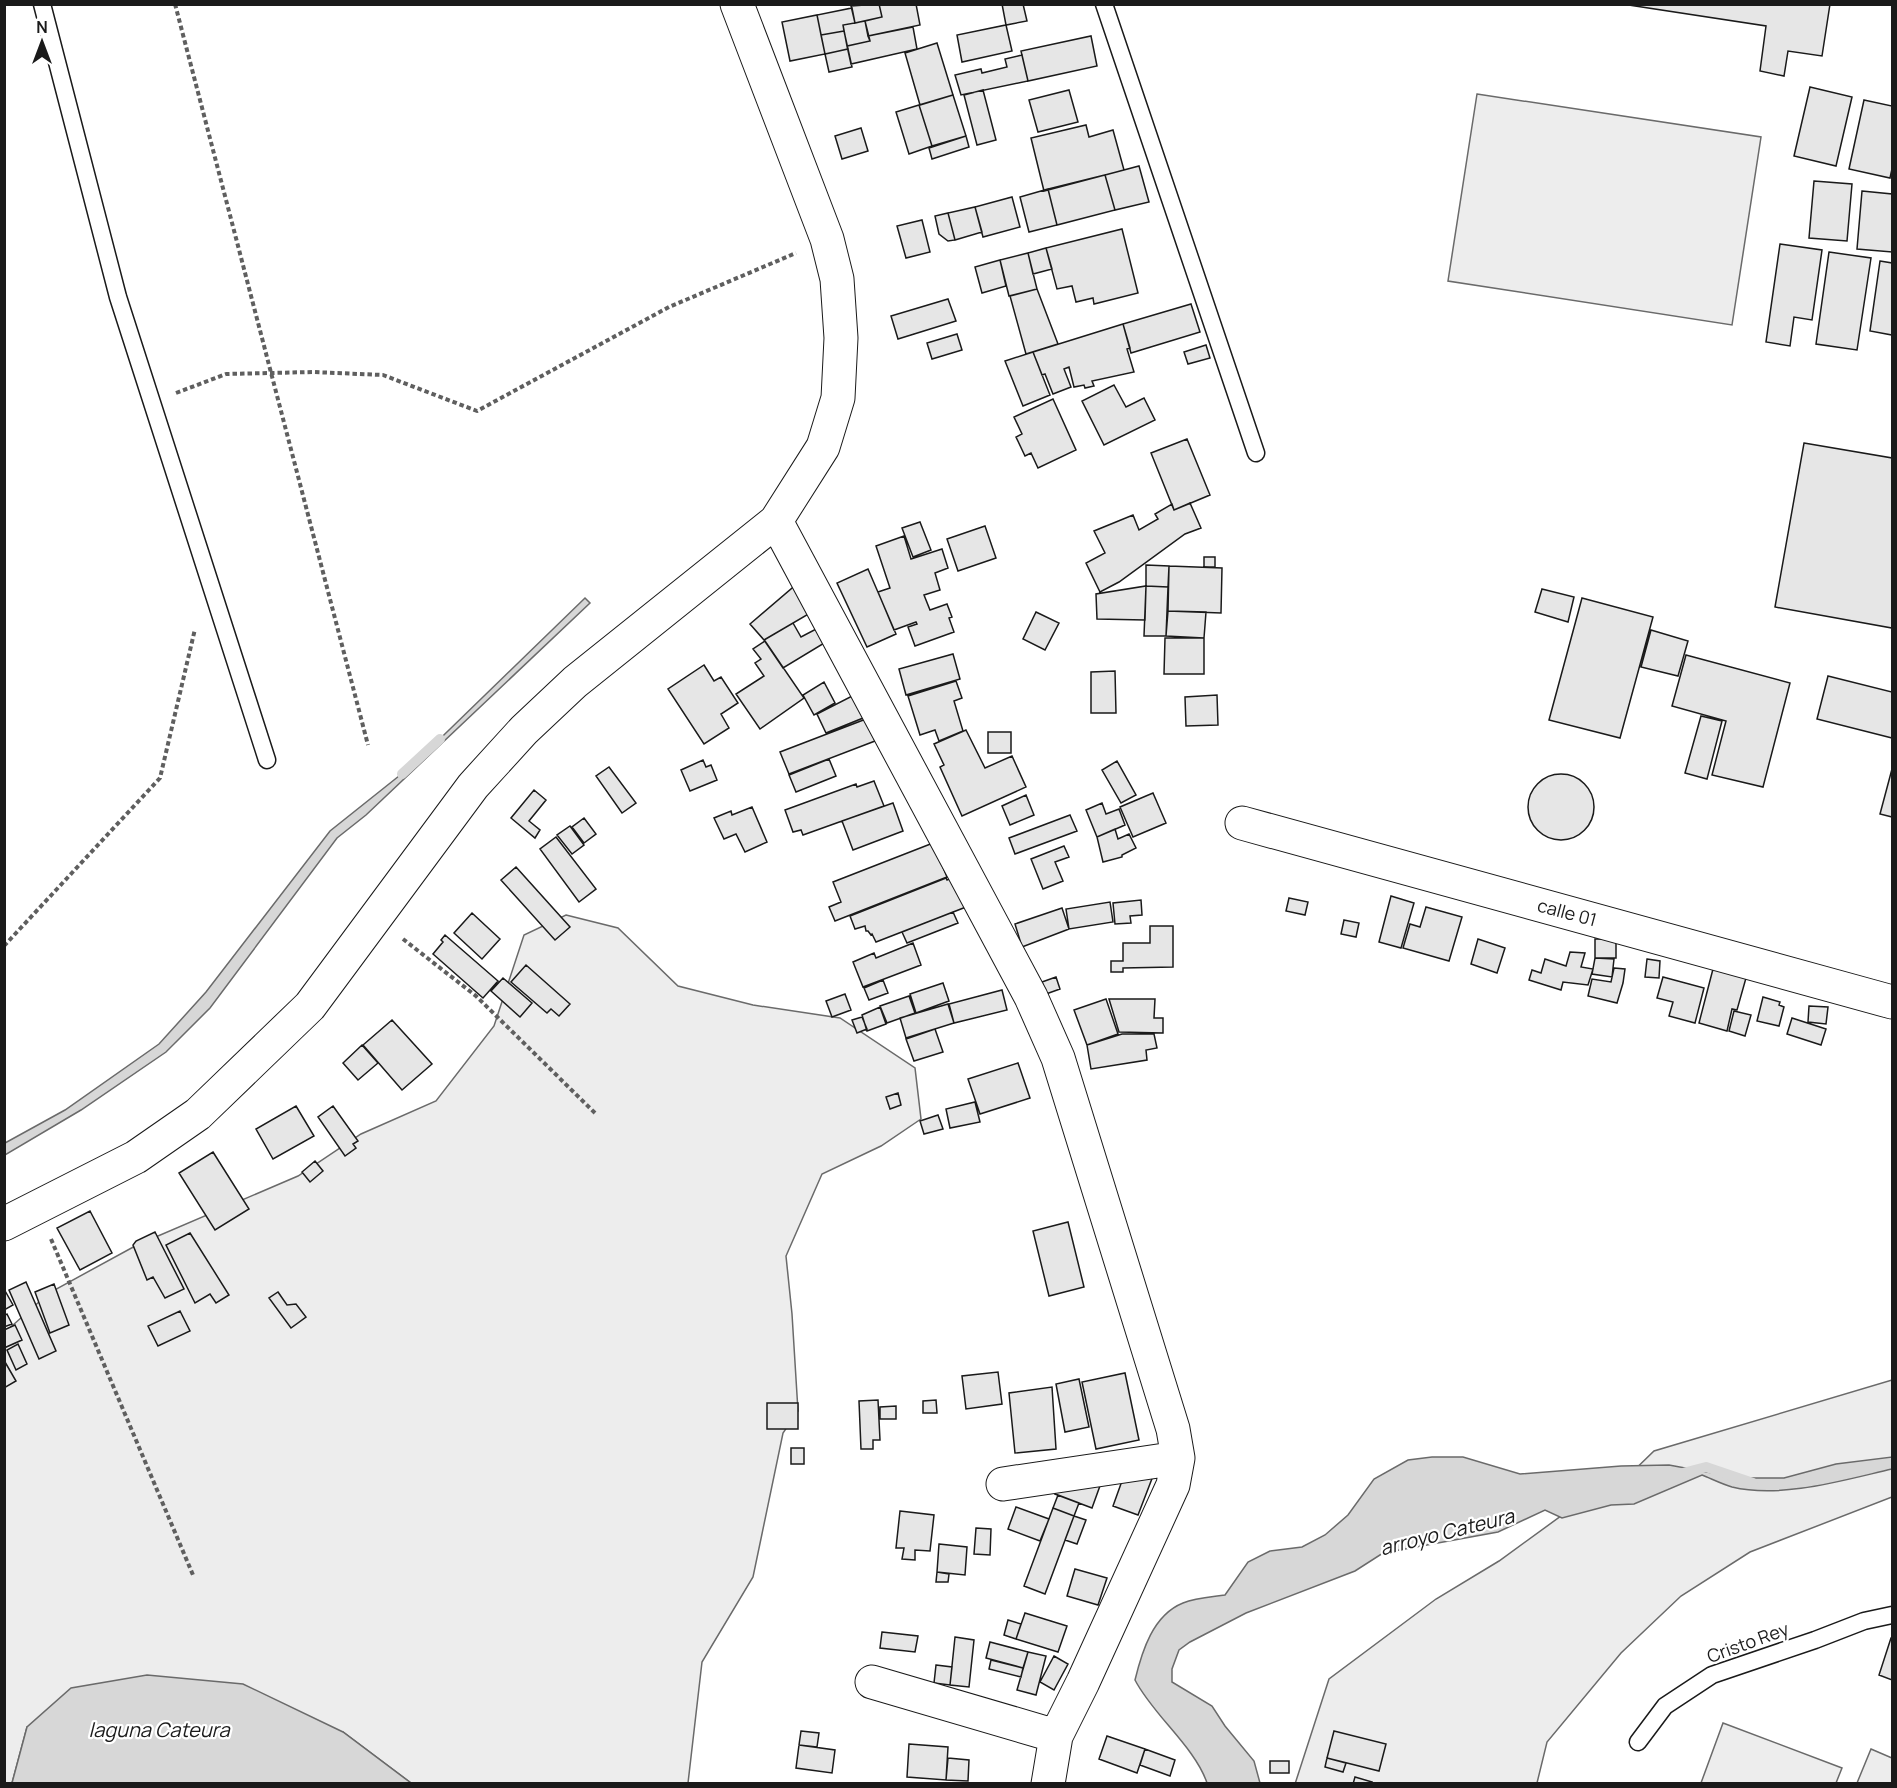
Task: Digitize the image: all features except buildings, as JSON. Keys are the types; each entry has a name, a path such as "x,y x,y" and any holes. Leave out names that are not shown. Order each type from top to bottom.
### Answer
{"street":[{"path":"4,1224 136,1156 198,1114 310,1006 473,786 524,730 575,682 776,521 823,447 838,398 841,338 837,279 827,239 737,4"},
{"path":"776,521 1031,997 1058,1058 1173,1429 1178,1458 1173,1485 1056,1736 1048,1784"},
{"name":"calle 01","path":"1242,823 1893,1002"},
{"path":"1003,1484 1178,1458"},
{"path":"872,1682 1056,1736"}],"lane":[{"path":"42,4 118,297 267,760"},
{"path":"1104,4 1256,453"},
{"name":"Cristo Rey","path":"1638,1742 1665,1706 1712,1675 1864,1621 1893,1616"}],"path":[{"path":"175,4 368,745"},
{"path":"152,401 226,374 313,372 383,375 477,411 669,307 827,239"},
{"path":"4,946 160,778 208,576"},
{"path":"377,918 476,996 596,1114"},
{"path":"37,1208 193,1575"}],"shaded area":[{"path":"1477,94 1761,137 1732,325 1448,281"},
{"path":"566,915 618,928 678,986 753,1005 840,1018 915,1068 921,1119 881,1146 822,1174 786,1256 798,1411 783,1433 753,1577 702,1662 688,1783 411,1783 343,1732 27,1727 12,1783 5,1783 4,1333 49,1293 137,1245 298,1176 361,1134 436,1101 494,1026 524,935"},
{"path":"1892,1380 1892,1497 1750,1552 1681,1596 1621,1653 1547,1742 1537,1783 1295,1784 1329,1679 1436,1599 1499,1561 1572,1508 1618,1486 1654,1451"},
{"path":"1723,1723 1842,1768 1836,1783 1701,1783"},
{"path":"1871,1749 1892,1758 1892,1783 1857,1783"}],"water":[{"path":"585,598 590,603 366,815 337,838 210,1008 166,1052 81,1110 5,1155 5,1143 65,1110 159,1044 206,992 330,831 414,764"},
{"path":"1463,1457 1520,1474 1621,1466 1669,1465 1739,1478 1784,1478 1836,1464 1892,1457 1892,1469 1812,1487 1771,1491 1732,1487 1702,1475 1634,1504 1611,1505 1562,1518 1545,1510 1498,1532 1383,1553 1355,1571 1246,1613 1179,1650 1172,1669 1172,1682 1212,1706 1225,1726 1254,1761 1260,1783 1207,1783 1184,1744 1152,1706 1135,1680 1145,1646 1156,1625 1164,1616 1183,1603 1225,1595 1248,1562 1270,1551 1302,1547 1325,1535 1348,1515 1374,1479 1408,1460"},
{"name":"laguna Cateura","path":"147,1675 243,1684 343,1732 411,1783 12,1783 27,1727 71,1688"}],"waterway":[{"path":"402,774 440,739"},
{"name":"arroyo Cateura","path":"1679,1474 1706,1467 1753,1483"}]}
